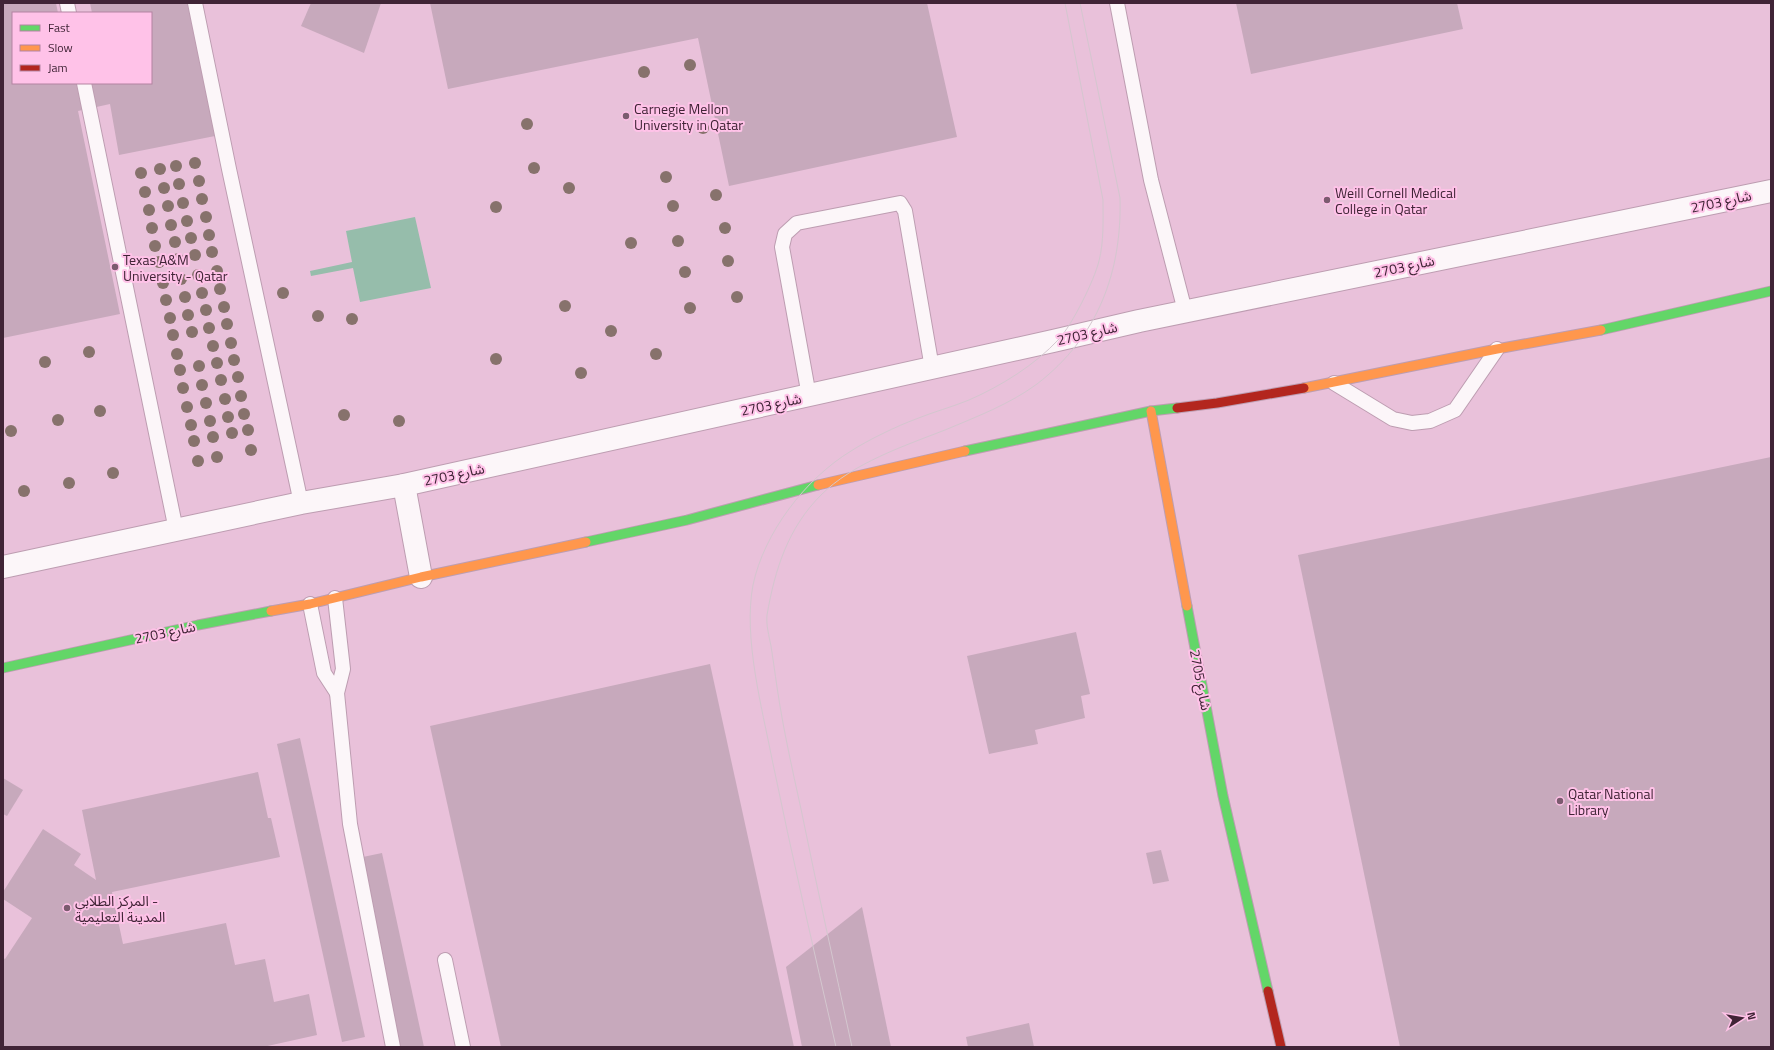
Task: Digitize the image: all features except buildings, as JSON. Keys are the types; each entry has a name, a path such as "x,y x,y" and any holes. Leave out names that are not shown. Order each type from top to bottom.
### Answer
{"street":[{"name":"شارع 2703","path":"3,567 301,503 404,485 809,396 1185,311 1771,191"},
{"name":"شارع 2703","path":"3,668 198,624 310,604 421,577 687,520 843,478 907,463 1151,411 1217,403 1334,383 1497,349 1600,331 1771,291"},
{"name":"شارع 2705","path":"1151,411 1223,796 1281,1047"},
{"name":"شارع 2703","path":"404,485 421,577"}],"lane":[{"path":"195,3 228,169 301,503"},
{"path":"1117,3 1151,180 1185,311"},
{"path":"84,84 176,530"},
{"path":"809,396 782,247 785,234 797,223 900,203 906,211 932,368"},
{"path":"1334,383 1393,419 1412,423 1430,421 1455,410 1497,349"},
{"path":"335,598 343,669 337,694 350,824 393,1047"},
{"path":"310,604 324,673 337,694"},
{"path":"445,960 463,1047"}],"shaded area":[{"path":"415,217 431,288 360,302 353,268 311,276 310,271 352,262 346,231"}],"tram line":[{"path":"836,1047 787,831 759,695 750,627 753,585 758,565 766,546 777,527 789,509 818,476 834,463 874,438 922,416 969,400 1017,374 1050,349 1070,324 1082,302 1096,270 1101,253 1103,200 1065,3"},
{"path":"852,1047 782,718 767,627 767,615 770,598 779,566 792,535 800,521 821,495 848,474 880,456 981,415 1016,398 1037,384 1058,366 1076,346 1091,324 1111,277 1120,225 1120,198 1080,3"}],"traffic: fast":[{"path":"1601,330 1771,291"},
{"path":"965,451 1151,411 1177,408"},
{"path":"586,542 687,520 818,485"},
{"path":"1187,606 1223,796 1268,991"},
{"path":"3,668 198,625 271,611"}],"traffic: slow":[{"path":"1304,388 1497,349 1601,330"},
{"path":"1151,411 1187,606"},
{"path":"818,485 965,451"},
{"path":"271,611 310,604 421,577 586,542"}],"traffic: jam":[{"path":"1177,408 1217,403 1304,388"},
{"path":"1268,991 1281,1047"}],"place":[{"name":"Carnegie Mellon University in Qatar","path":"626,116"},
{"name":"Weill Cornell Medical College in Qatar","path":"1327,200"},
{"name":"Texas A&M University - Qatar","path":"115,267"},
{"name":"Qatar National Library","path":"1560,801"},
{"name":"المركز الطلابي - المدينة التعليمية","path":"67,908"}]}
